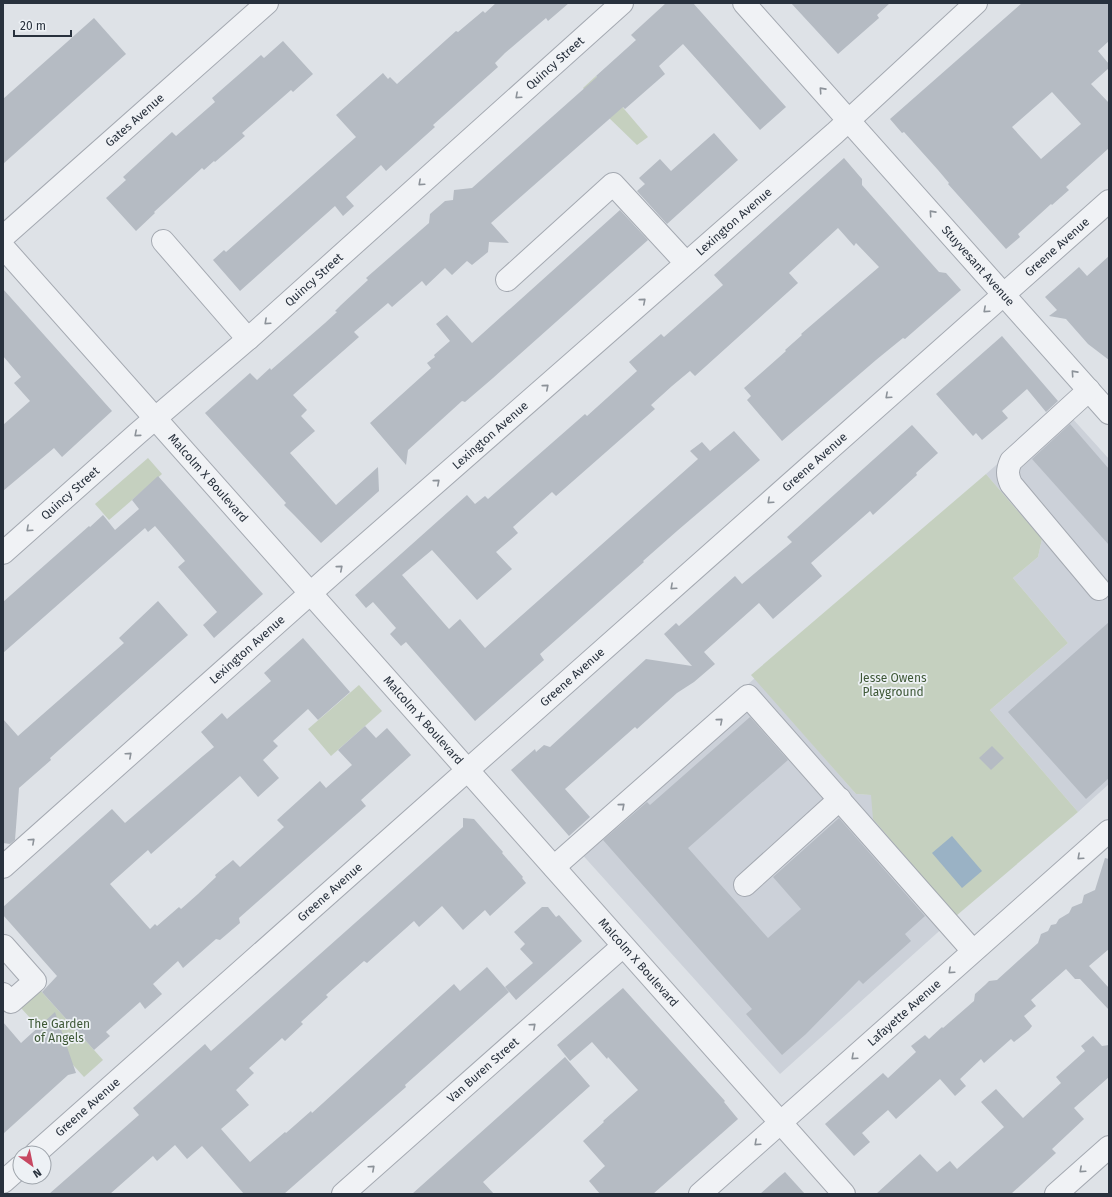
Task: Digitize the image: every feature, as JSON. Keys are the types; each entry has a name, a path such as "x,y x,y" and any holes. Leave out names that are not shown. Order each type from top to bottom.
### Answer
{"street":[{"name":"Gates Avenue","path":"3,237 267,3"},
{"name":"Quincy Street","path":"3,553 155,418 248,339 622,3"},
{"name":"Stuyvesant Avenue","path":"744,3 1109,413"},
{"name":"Lexington Avenue","path":"3,867 835,132 976,3"},
{"path":"507,280 613,184 686,264"},
{"name":"Greene Avenue","path":"45,1145 1109,200"},
{"path":"164,241 248,339"},
{"name":"Malcolm X Boulevard","path":"3,247 844,1194"},
{"path":"1089,390 1011,461 1008,469 1008,476 1011,484 1099,589"},
{"path":"554,867 748,696 973,951"},
{"path":"745,885 840,799"},
{"name":"Lafayette Avenue","path":"700,1194 1109,831"},
{"path":"3,947 4,946 35,981 11,1002 3,994"},
{"name":"Van Buren Street","path":"343,1194 623,946"},
{"path":"1056,1194 1109,1147"},
{"path":"3,1182 12,1174"}],"shaded area":[{"path":"1062,407 1109,459 1109,784 1078,812 990,710 1068,643 1013,578 1038,557 1042,539 986,474"},
{"path":"755,678 856,794 871,795 956,916 780,1074 570,841"}],"green space":[{"path":"596,76 648,137 637,145 606,115 583,88"},
{"path":"148,458 162,474 109,520 95,504"},
{"name":"Jesse Owens Playground","path":"986,474 1042,539 1038,557 1013,578 1068,643 990,710 1078,812 956,916 873,819 871,795 856,794 751,675"},
{"path":"359,685 382,711 331,756 308,729"},
{"name":"The Garden of Angels","path":"41,991 103,1060 84,1077 21,1008"}],"water":[{"path":"952,836 982,871 962,888 932,853"}],"building":[{"path":"496,3 569,3 548,21 546,18 505,53 495,63 498,67 433,125 435,127 386,171 381,165 346,197 354,206 343,216 335,206 240,291 213,260 224,250 226,252 356,137 336,115 383,73 388,79 390,77 397,84 456,31 458,32 483,11 485,13"},
{"path":"666,3 693,3 786,107 760,130 683,44 659,66 665,74 625,109 623,107 491,223 509,243 489,242 488,252 472,265 467,261 452,275 445,268 426,286 422,281 392,307 388,303 354,332 359,337 293,395 307,410 301,416 315,431 290,453 336,505 378,467 379,491 321,543 284,505 286,503 205,413 250,373 257,380 270,368 271,370 325,323 337,312 335,311 341,305 368,280 366,278 429,223 430,214 445,201 453,200 454,190 472,188 597,77 596,76 636,40 631,35"},
{"path":"791,3 890,3 877,15 879,18 838,54"},
{"path":"1022,3 1109,3 1109,41 1098,51 1109,64 1109,68 1091,84 1109,103 1109,148 1066,187 1069,190 1018,234 1020,237 1006,249 948,184 949,183 938,170 904,132 902,133 890,119","holes":["1052,92 1081,124 1041,159 1012,127"]},
{"path":"94,18 126,54 3,164 3,99"},
{"path":"283,41 313,74 293,92 291,90 242,133 245,136 215,162 214,161 204,170 202,168 154,212 155,213 136,231 106,198 126,180 123,177 172,132 176,136 215,102 212,98 261,55 264,58"},
{"path":"714,133 738,160 667,224 637,191 645,184 639,178 660,159 671,171"},
{"path":"844,158 862,179 862,185 923,254 939,272 946,273 961,290 905,339 903,338 876,360 782,441 747,400 751,396 744,388 786,351 785,350 802,335 801,334 879,267 856,243 854,246 838,228 789,273 798,283 695,376 690,371 672,386 651,405 655,409 556,496 552,492 513,527 518,533 496,552 512,569 477,600 432,550 402,575 449,629 460,619 485,648 698,459 690,451 702,442 710,451 734,431 760,460 677,531 540,654 544,660 475,721 406,642 401,646 390,634 396,628 373,602 366,608 355,595 467,495 475,504 485,496 488,499 585,414 587,416 637,371 629,362 661,334 664,337 723,285 714,275"},
{"path":"620,210 648,240 493,378 465,402 462,401 408,450 406,465 370,423 431,368 427,363 450,341 436,324 447,315 472,343"},
{"path":"1109,256 1109,360 1088,344 1066,319 1049,316 1057,310 1045,297 1079,267 1087,276"},
{"path":"3,289 112,411 62,457 54,448 3,491 3,425 30,401 14,383 21,377 3,356"},
{"path":"1002,336 1058,401 1046,412 1027,389 1002,411 1008,418 982,440 976,433 973,436 936,394"},
{"path":"1070,424 1109,469 1109,545 1032,459"},
{"path":"912,425 938,453 916,473 917,475 873,515 870,511 811,563 822,576 773,619 759,603 704,652 715,664 694,682 677,693 637,729 635,727 565,789 590,817 569,836 511,770 535,749 536,752 544,745 550,747 646,659 692,666 664,634 676,623 679,626 735,576 742,584 792,542 787,537"},
{"path":"158,476 263,594 214,638 203,625 217,612 178,567 185,561 155,526 148,532 145,528 3,653 3,602 103,515 115,530 139,509 132,500"},
{"path":"158,601 188,635 50,758 51,760 19,788 15,840 10,844 3,843 3,719 18,736 124,643 119,638"},
{"path":"1109,622 1109,778 1086,799 1008,712"},
{"path":"303,638 350,692 318,720 308,709 273,741 278,746 263,760 279,778 258,797 240,776 151,854 148,850 110,884 150,929 155,924 157,926 179,907 181,909 216,877 215,875 233,860 240,867 284,827 277,820 320,781 326,788 352,765 338,750 365,726 376,738 387,728 411,755 361,800 366,806 239,918 240,923 220,940 216,939 183,968 178,961 153,984 162,994 145,1009 140,1002 106,1032 110,1036 94,1050 42,992 57,976 3,915 3,907 112,809 125,823 214,747 201,732 222,713 227,719 271,681 264,673"},
{"path":"750,717 788,760 688,848 768,938 801,909 773,877 839,818 925,916 905,934 911,941 863,984 859,980 806,1034 782,1055 746,1014 752,1009 603,840 647,802 650,805"},
{"path":"992,746 1004,758 991,770 979,758"},
{"path":"463,818 474,819 503,852 502,853 523,877 522,878 526,883 490,916 485,910 463,930 442,906 419,927 414,921 367,963 364,961 326,995 328,997 301,1022 303,1024 285,1041 282,1038 249,1068 254,1073 236,1090 249,1105 221,1129 250,1162 311,1111 312,1113 454,984 460,991 487,967 509,992 405,1085 406,1087 284,1194 244,1194 202,1146 187,1159 175,1145 157,1161 153,1156 110,1194 49,1194 139,1115 133,1108 205,1044 211,1051 463,827"},
{"path":"1105,858 1109,859 1109,949 1089,966 1109,988 1109,1010 1080,979 1075,979 1066,969 1031,1000 1036,1006 1024,1016 1032,1026 1029,1030 1014,1042 1011,1039 984,1063 981,1059 960,1079 966,1086 955,1096 940,1079 896,1119 888,1110 862,1133 870,1142 854,1156 825,1124 883,1073 888,1078 916,1052 911,1046 925,1035 929,1039 942,1027 943,1028 974,1001 975,994 989,981 997,980 1038,943 1041,934 1048,931 1051,925 1056,924 1059,919 1069,913 1072,907 1082,903 1084,895 1095,890"},
{"path":"542,907 548,907 556,917 559,915 582,941 516,1000 505,987 533,963 520,949 525,944 514,932"},
{"path":"623,988 725,1101 724,1102 738,1119 653,1194 600,1194 589,1181 605,1166 583,1141 638,1090 592,1042 570,1061 557,1045"},
{"path":"55,1012 76,1073 68,1075 3,1134 3,1022 21,1043"},
{"path":"1093,1036 1102,1046 1109,1045 1109,1077 1074,1108 1084,1119 1052,1149 1056,1153 1011,1194 876,1194 920,1154 937,1172 950,1161 957,1169 1004,1127 981,1102 996,1089 1023,1118 1061,1083 1056,1077 1085,1051 1081,1046"},
{"path":"565,1057 590,1086 483,1182 494,1194 412,1194"},
{"path":"785,1172 805,1194 760,1194 779,1177"}]}
